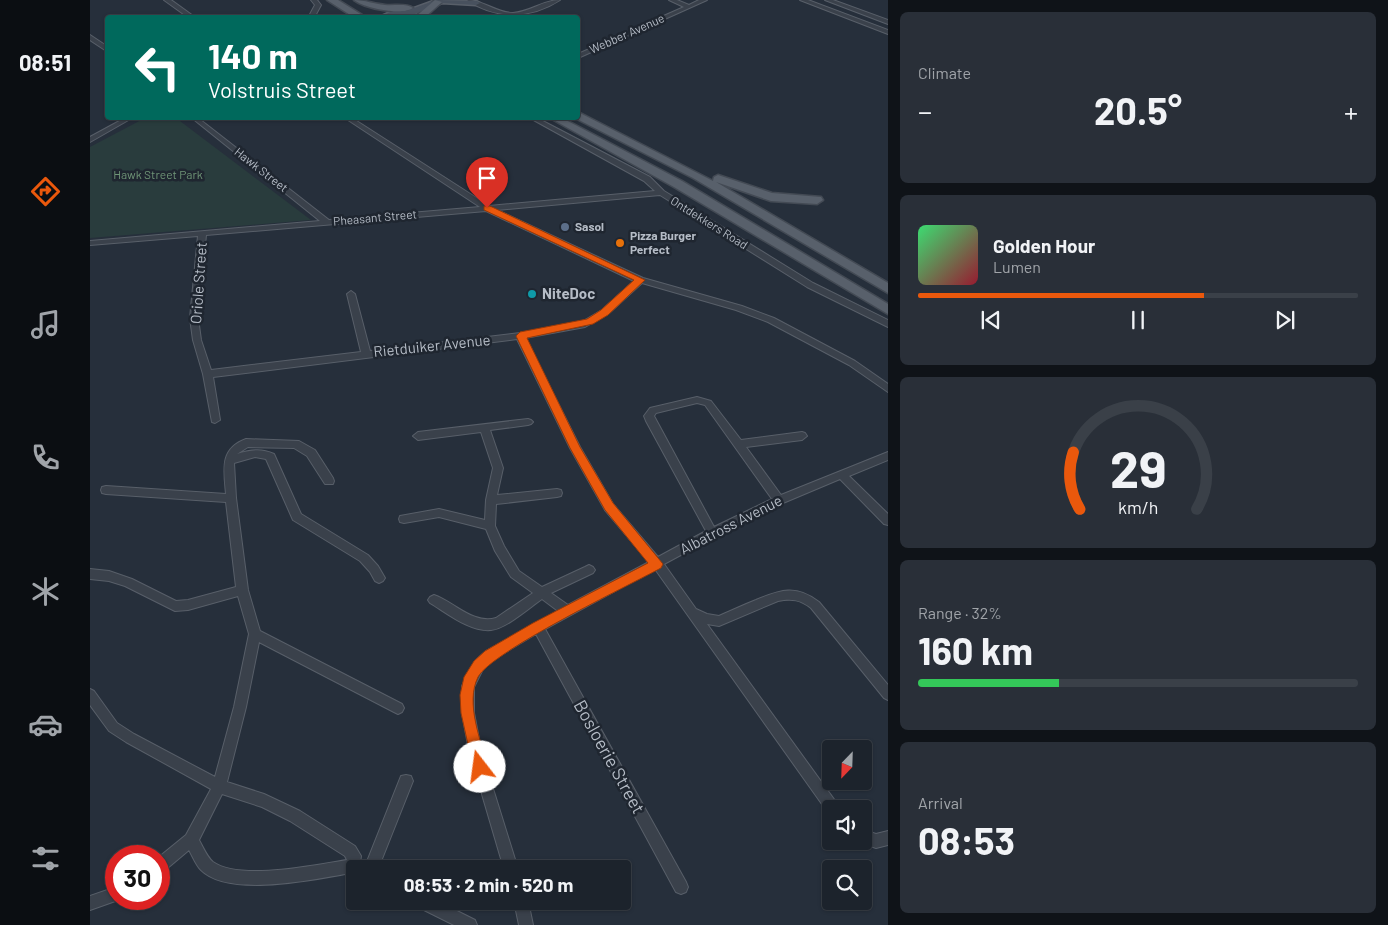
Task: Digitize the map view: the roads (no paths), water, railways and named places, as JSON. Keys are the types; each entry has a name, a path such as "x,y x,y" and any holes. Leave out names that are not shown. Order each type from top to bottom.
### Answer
{"main road":[{"path":"332,0 349,15"},
{"path":"332,0 358,15"},
{"path":"353,0 380,15"},
{"path":"358,0 379,8 408,8"},
{"path":"421,15 441,1"},
{"path":"580,116 697,176 888,289"},
{"name":"Ontdekkers Road","path":"559,120 678,184 888,310"},
{"path":"664,159 765,196 790,200 817,200"}],"street":[{"path":"167,0 190,15"},
{"path":"313,15 318,5 314,0"},
{"path":"389,15 426,0"},
{"path":"404,15 441,1 473,1 495,12 511,15 525,13 557,0"},
{"path":"672,0 689,6"},
{"name":"Webber Avenue","path":"580,55 704,0"},
{"path":"828,0 888,22"},
{"path":"809,1 888,32"},
{"path":"90,37 105,48"},
{"path":"90,140 125,120"},
{"name":"Hawk Street","path":"198,120 327,222"},
{"path":"351,120 487,208 640,280 739,308 771,320 852,363 888,389"},
{"name":"Ontdekkers Road","path":"537,120 647,179 661,193 810,285 888,324"},
{"name":"Pheasant Street","path":"90,243 661,193"},
{"name":"Oriole Street","path":"202,234 194,318 197,340 208,374 216,420"},
{"name":"Rietduiker Avenue","path":"208,374 366,353 520,336 590,322 605,312 640,280"},
{"path":"351,294 366,353"},
{"path":"520,336 575,448 609,507 657,564 827,800"},
{"path":"712,533 652,424 650,414 660,408 697,400 704,401 712,406 779,500"},
{"path":"418,436 528,422"},
{"path":"484,427 498,468 491,500 490,526 509,567 567,611"},
{"path":"740,444 802,436"},
{"path":"170,857 191,840 219,786 240,707 255,634 242,590 230,498 229,461 233,452 243,444 272,442 296,444 311,453 329,481"},
{"path":"229,461 255,453 263,453 270,457 296,517 364,558 379,578"},
{"name":"Albatross Avenue","path":"509,860 475,750 468,713 467,695 471,677 479,665 490,655 538,627 712,533 779,500 888,456"},
{"path":"841,474 888,521"},
{"path":"106,490 230,498"},
{"path":"491,500 557,493"},
{"path":"404,520 439,513 490,526"},
{"path":"434,600 475,623 491,625 500,622 543,592 589,570"},
{"path":"90,574 109,576 128,582 175,606 188,605 242,590"},
{"path":"690,612 706,619 719,621 787,593 804,597 815,605 888,694"},
{"name":"Bosloerie Street","path":"538,627 681,887"},
{"path":"255,634 398,708"},
{"path":"90,695 113,727 219,786 264,801 295,816 328,835 350,851 354,860"},
{"path":"375,860 406,781"},
{"path":"191,840 207,865 217,872 237,876 298,875 346,869"},
{"path":"90,903 105,898"},
{"path":"439,910 470,925"},
{"path":"523,910 526,925"}],"place":[{"name":"Sasol","path":"565,227"},
{"name":"Pizza Burger Perfect","path":"620,243"},
{"name":"NiteDoc","path":"532,294"}],"park label":[{"name":"Hawk Street Park","path":"158,175"}]}
